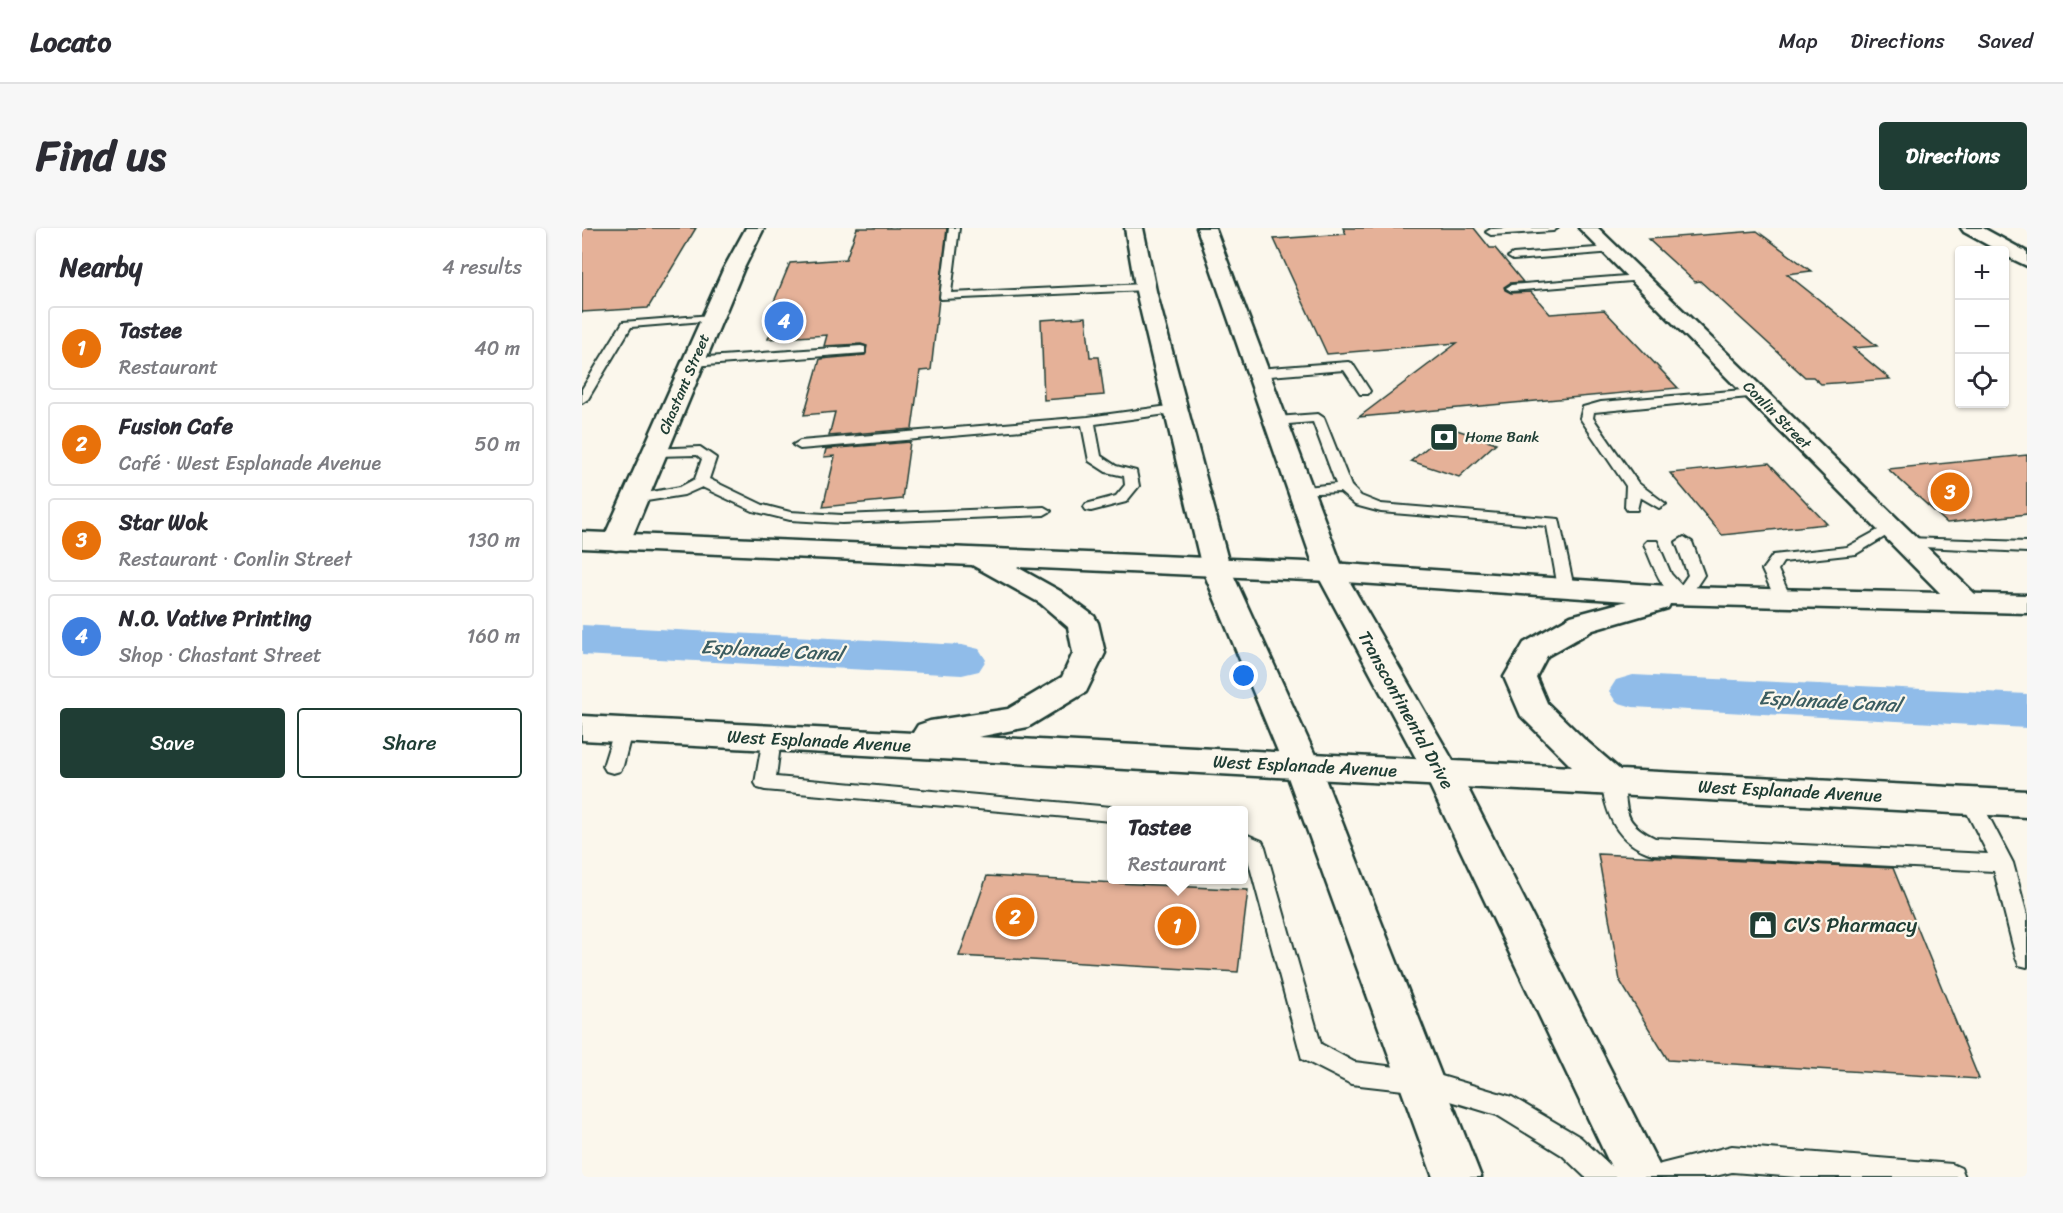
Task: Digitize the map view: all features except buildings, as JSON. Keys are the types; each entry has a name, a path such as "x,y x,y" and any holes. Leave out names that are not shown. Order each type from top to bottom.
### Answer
{"street":[{"name":"Chastant Street","path":"616,542 733,270 755,228"},
{"path":"1134,228 1146,287 1216,567 1302,766 1457,1177"},
{"name":"Transcontinental Drive","path":"1206,228 1330,572 1442,773 1641,1177"},
{"name":"Conlin Street","path":"1588,228 1966,602"},
{"path":"1970,228 2027,260"},
{"path":"582,540 1330,572 1682,596 2027,604"},
{"path":"866,744 1016,719 1075,684 1089,653 1083,623 1050,597 978,557"},
{"path":"1611,782 1572,748 1533,708 1520,677 1535,650 1582,623 1682,596"},
{"name":"West Esplanade Avenue","path":"582,728 2027,804"}],"lane":[{"path":"954,228 945,297 1146,287"},
{"path":"1491,232 1553,228"},
{"path":"1514,257 1611,250"},
{"path":"1510,288 1639,278"},
{"path":"582,399 627,324 712,318"},
{"path":"693,362 861,350"},
{"path":"1258,373 1348,366 1364,391"},
{"path":"1659,504 1633,486 1586,418 1588,411 1601,406 1755,393"},
{"path":"800,445 1088,421 1176,409"},
{"path":"1276,421 1317,418 1344,487 1350,496 1362,504 1381,508 1554,522 1566,588"},
{"path":"1088,421 1094,458 1111,469 1131,474 1132,486 1121,499 1091,507"},
{"path":"634,499 684,491 701,481 709,458 700,451 655,452"},
{"path":"701,481 758,508 790,516 842,519 1044,511"},
{"path":"1632,507 1633,486"},
{"path":"1301,491 1344,487"},
{"path":"1783,598 1770,570 1778,558 1851,551 1899,535 2027,547"},
{"path":"1652,544 1664,575 1682,596 1696,575 1684,542"},
{"path":"613,766 623,730"},
{"path":"772,738 765,783 1107,814"},
{"path":"1611,782 1617,818 1631,836 1652,846 2002,864"},
{"path":"1971,801 2002,864 2027,958"},
{"path":"1248,844 1255,847 1311,1051 1351,1073 1421,1081 1503,1106 1571,1146 1604,1177"},
{"path":"1661,1177 1732,1159 1952,1177"}],"waterway":[{"name":"Esplanade Canal","path":"582,640 962,660"},
{"name":"Esplanade Canal","path":"1633,691 2027,711"}],"place":[{"name":"N.O. Vative Printing","path":"784,321"},
{"name":"Home Bank","path":"1444,437"},
{"name":"Star Wok","path":"1950,492"},
{"name":"Fusion Cafe","path":"1015,917"},
{"name":"CVS Pharmacy","path":"1763,925"},
{"name":"Tastee","path":"1177,926"}]}
